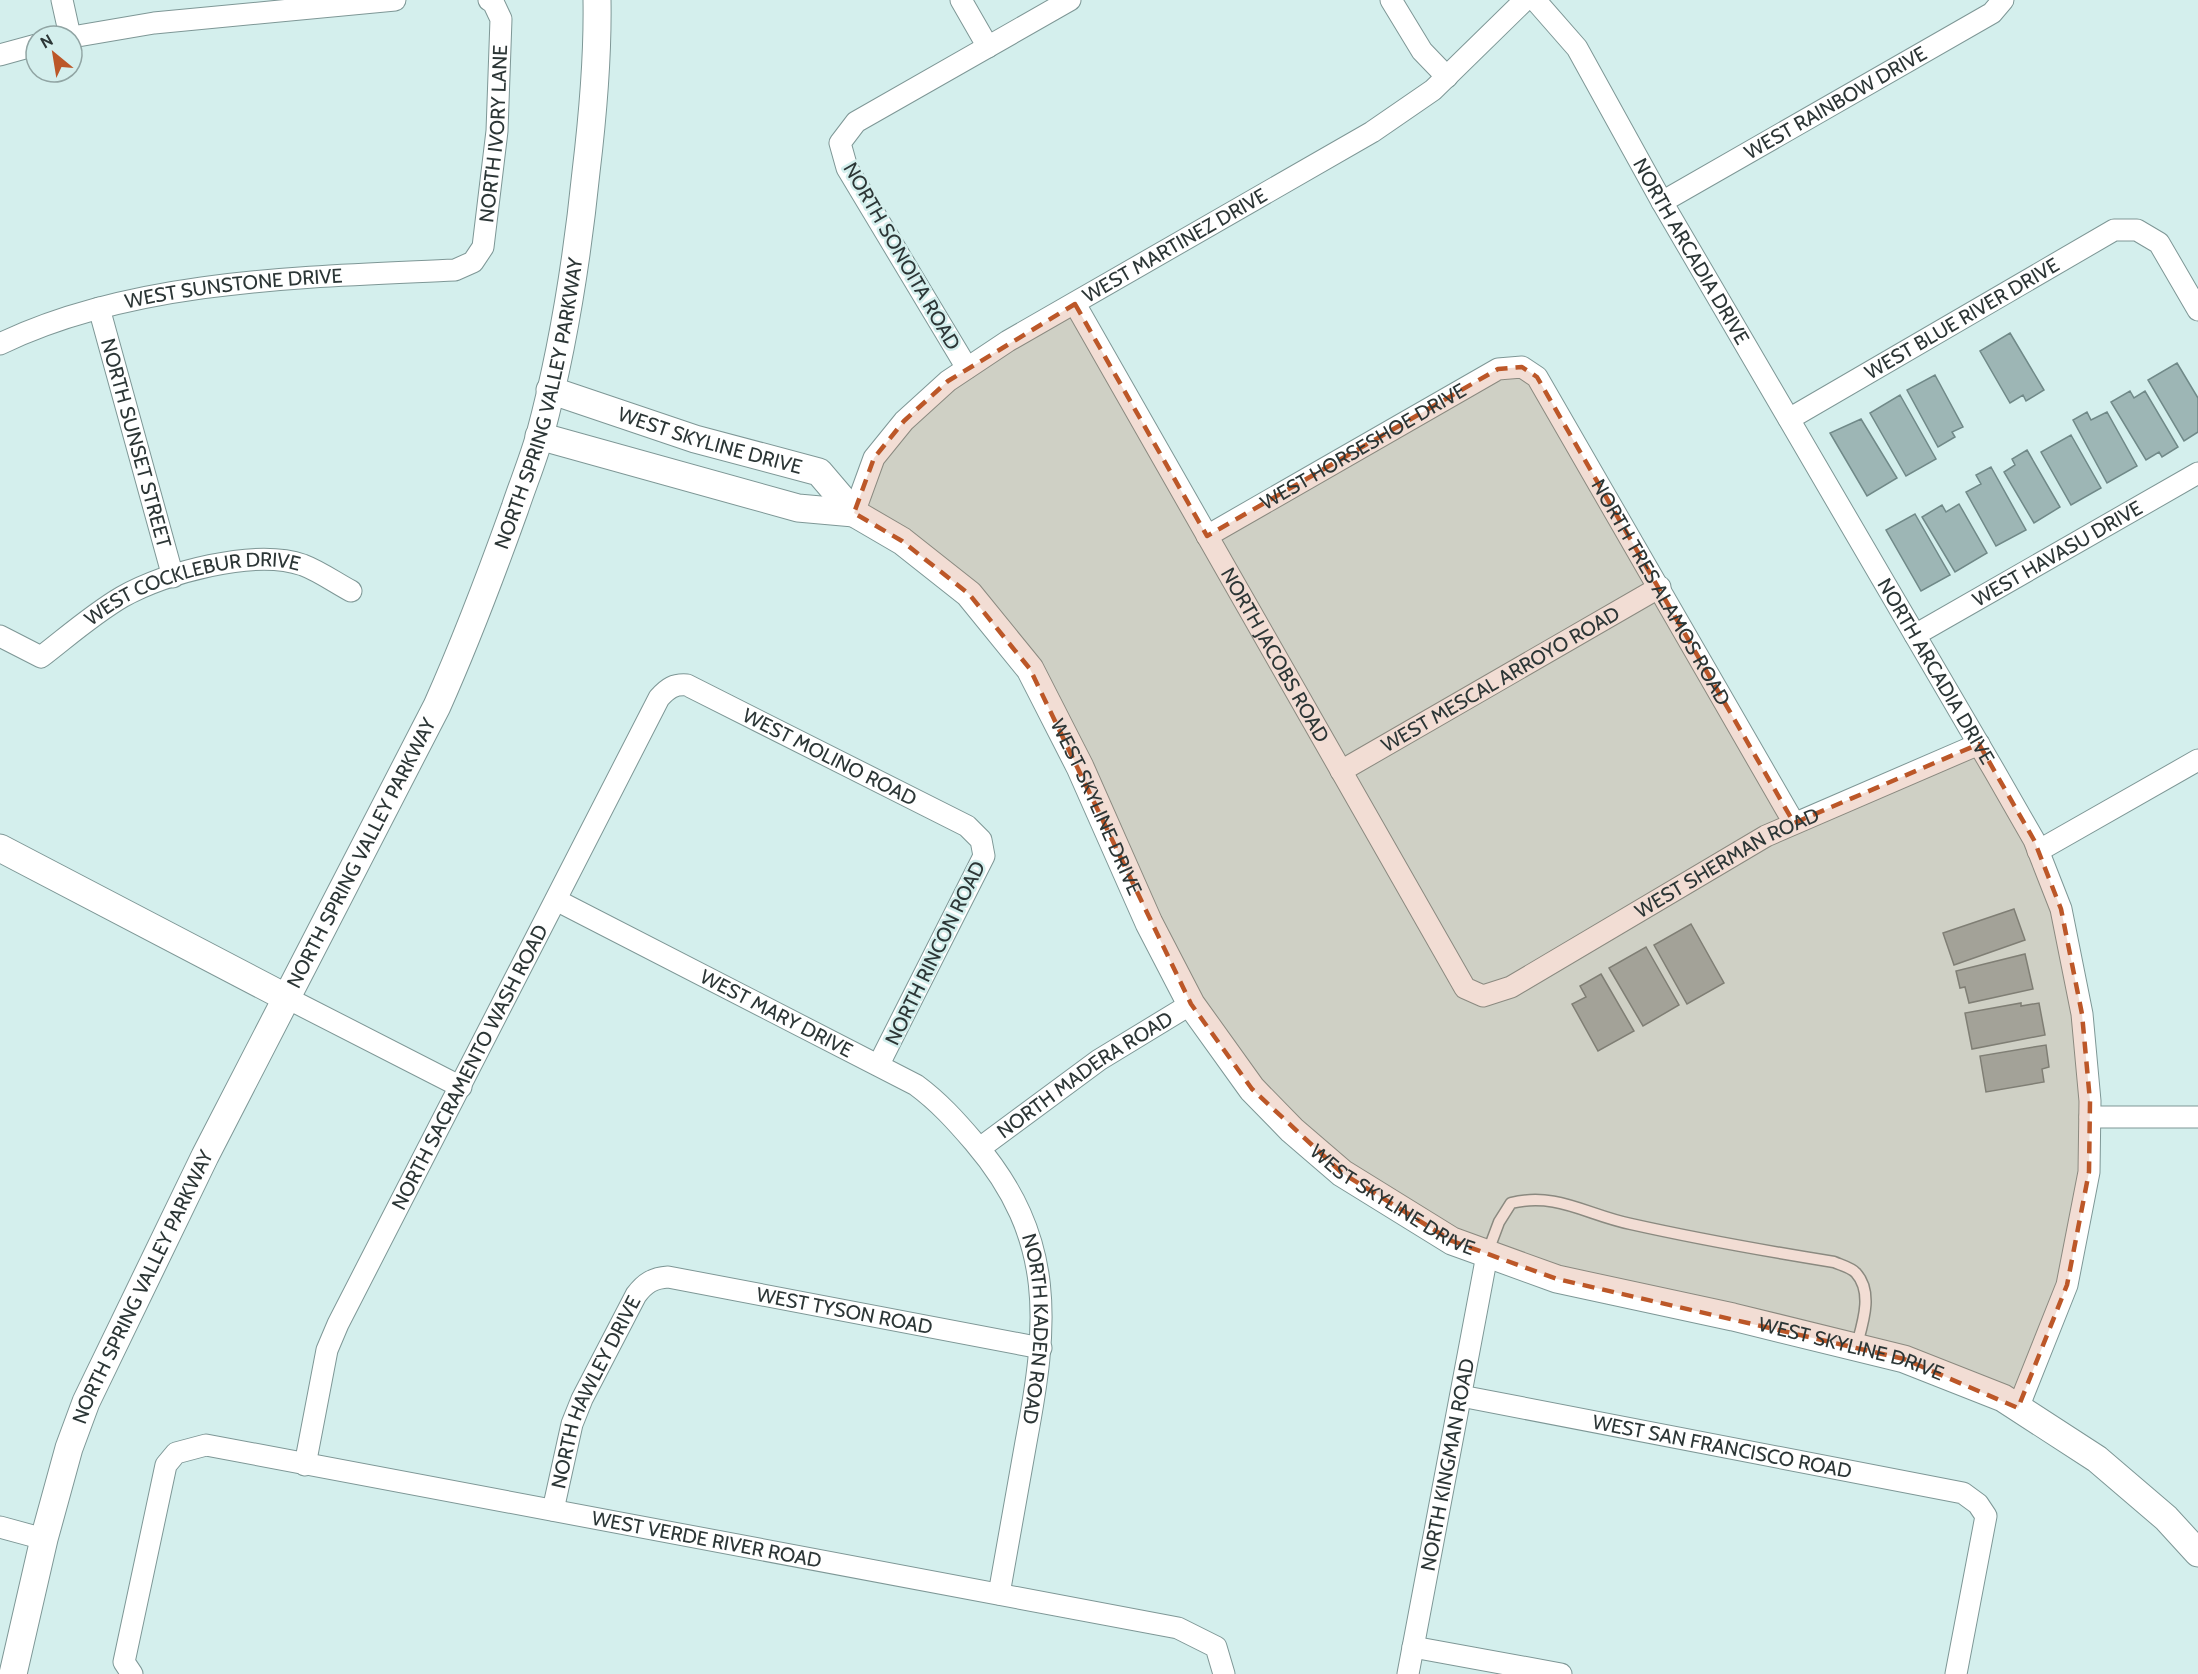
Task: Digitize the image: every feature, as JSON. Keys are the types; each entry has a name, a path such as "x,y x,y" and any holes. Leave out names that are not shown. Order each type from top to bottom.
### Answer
{"street":[{"path":"62,0 68,24"},
{"path":"84,34 154,22 395,0"},
{"name":"NORTH SPRING VALLEY PARKWAY","path":"13,1674 44,1539 69,1448 91,1391 205,1156 437,706 459,656 539,436 563,334 579,238 598,45 597,0"},
{"path":"961,0 988,47 1070,0"},
{"path":"1390,0 1422,51 1447,78"},
{"name":"WEST MARTINEZ DRIVE","path":"854,513 874,458 904,421 948,381 1008,341 1372,132 1447,78 1526,0"},
{"name":"NORTH ARCADIA DRIVE","path":"1535,0 1577,48 1662,202 1979,744 2038,850 2061,909 2080,1002 2090,1118 2089,1173 2067,1285 2018,1408"},
{"name":"WEST RAINBOW DRIVE","path":"1662,202 1992,13 2003,0"},
{"name":"NORTH IVORY LANE","path":"473,262 483,247 497,131 501,19 491,1"},
{"name":"NORTH SONOITA ROAD","path":"967,368 847,168 840,143 856,122 988,47"},
{"path":"0,55 24,48"},
{"name":"WEST BLUE RIVER DRIVE","path":"1789,419 2114,231 2137,230 2159,243 2198,310"},
{"name":"WEST SUNSTONE DRIVE","path":"0,344 28,330 99,308 178,291 455,270 473,262"},
{"name":"NORTH JACOBS ROAD","path":"1075,304 1464,988 1483,996"},
{"name":"NORTH SUNSET STREET","path":"99,308 173,577"},
{"name":"WEST HORSESHOE DRIVE","path":"1207,536 1498,369 1522,367"},
{"name":"NORTH TRES ALAMOS ROAD","path":"1522,367 1537,377 1794,823"},
{"name":"WEST SKYLINE DRIVE","path":"550,390 694,439 819,472 854,513 902,541 969,594 1030,669 1080,767 1149,923 1191,1004 1252,1089 1292,1130 1334,1166 1452,1241 1487,1255 1557,1279 1904,1359 2003,1398 2097,1459 2166,1518 2198,1553"},
{"name":"WEST SKYLINE DRIVE","path":"539,436 798,508 854,513"},
{"name":"WEST HAVASU DRIVE","path":"1915,635 2198,473"},
{"name":"WEST COCKLEBUR DRIVE","path":"0,636 41,657 119,599 146,585 244,561 278,561 303,566 351,591"},
{"name":"WEST MESCAL ARROYO ROAD","path":"1341,771 1660,587"},
{"name":"WEST MOLINO ROAD","path":"673,686 687,685 967,826 981,840"},
{"name":"NORTH SACRAMENTO WASH ROAD","path":"305,1465 327,1350 659,698 673,686"},
{"name":"WEST SHERMAN ROAD","path":"1483,996 1511,987 1766,836 1979,744"},
{"path":"2038,850 2198,760"},
{"name":"NORTH RINCON ROAD","path":"879,1064 984,856 981,840"},
{"path":"0,848 461,1087"},
{"name":"WEST MARY DRIVE","path":"556,900 879,1064 937,1100 980,1149"},
{"name":"NORTH MADERA ROAD","path":"980,1149 1098,1060 1191,1004"},
{"path":"2090,1118 2198,1117"},
{"name":"NORTH KADEN ROAD","path":"980,1149 998,1170 1012,1193 1032,1244 1043,1312 1038,1376 999,1594"},
{"name":"NORTH KINGMAN ROAD","path":"1408,1674 1487,1255"},
{"name":"WEST TYSON ROAD","path":"649,1282 668,1277 1041,1348"},
{"name":"NORTH HAWLEY DRIVE","path":"554,1510 572,1424 636,1295 649,1282"},
{"name":"WEST SAN FRANCISCO ROAD","path":"1461,1396 1963,1492 1978,1504 1986,1516 1956,1674"},
{"name":"WEST VERDE RIVER ROAD","path":"130,1672 124,1662 166,1465 176,1453 206,1445 1178,1628 1216,1647 1224,1674"},
{"path":"0,1527 44,1539"},
{"path":"1413,1647 1561,1674"}],"lane":[{"path":"1487,1255 1499,1222 1511,1203 1532,1198 1548,1199 1628,1224 1834,1262 1855,1271 1864,1288 1865,1313 1856,1348"}],"highlighted area":[{"path":"1075,304 1207,536 1498,369 1522,367 1537,377 1794,823 1979,744 2034,840 2061,909 2082,1014 2090,1101 2089,1172 2067,1285 2018,1408 1904,1359 1557,1279 1487,1255 1452,1241 1342,1173 1252,1089 1191,1004 1030,669 969,594 902,541 854,513 874,458 904,421 948,381"}],"building":[{"path":"2010,333 2044,390 2026,401 2023,395 2010,403 1980,351"},
{"path":"2177,363 2198,398 2198,432 2184,441 2148,380"},
{"path":"1935,375 1963,427 1952,432 1955,437 1938,447 1907,390"},
{"path":"2130,391 2134,398 2145,391 2178,447 2162,457 2159,452 2146,460 2111,402"},
{"path":"1900,395 1936,459 1906,476 1870,413"},
{"path":"2087,412 2091,420 2107,412 2137,466 2107,483 2073,420"},
{"path":"1861,419 1897,478 1867,496 1830,433"},
{"path":"2071,435 2101,488 2071,505 2041,452"},
{"path":"2027,450 2060,507 2034,523 2004,472 2015,465 2012,459"},
{"path":"1991,467 2026,530 1996,546 1966,492 1981,484 1976,475"},
{"path":"1959,504 1987,553 1955,572 1922,517 1942,505 1946,512"},
{"path":"1915,514 1950,575 1921,591 1886,530"},
{"path":"2014,909 2025,940 1954,965 1943,933"},
{"path":"1691,924 1724,983 1687,1004 1654,945"},
{"path":"1646,947 1679,1005 1643,1026 1609,968"},
{"path":"2025,954 2033,989 1969,1003 1965,987 1960,988 1956,971"},
{"path":"1601,974 1634,1031 1598,1051 1572,1004 1586,997 1580,986"},
{"path":"2021,1003 2021,1006 2039,1003 2045,1035 1972,1049 1965,1013"},
{"path":"2046,1045 2049,1067 2042,1069 2044,1082 1986,1092 1980,1056"}]}
